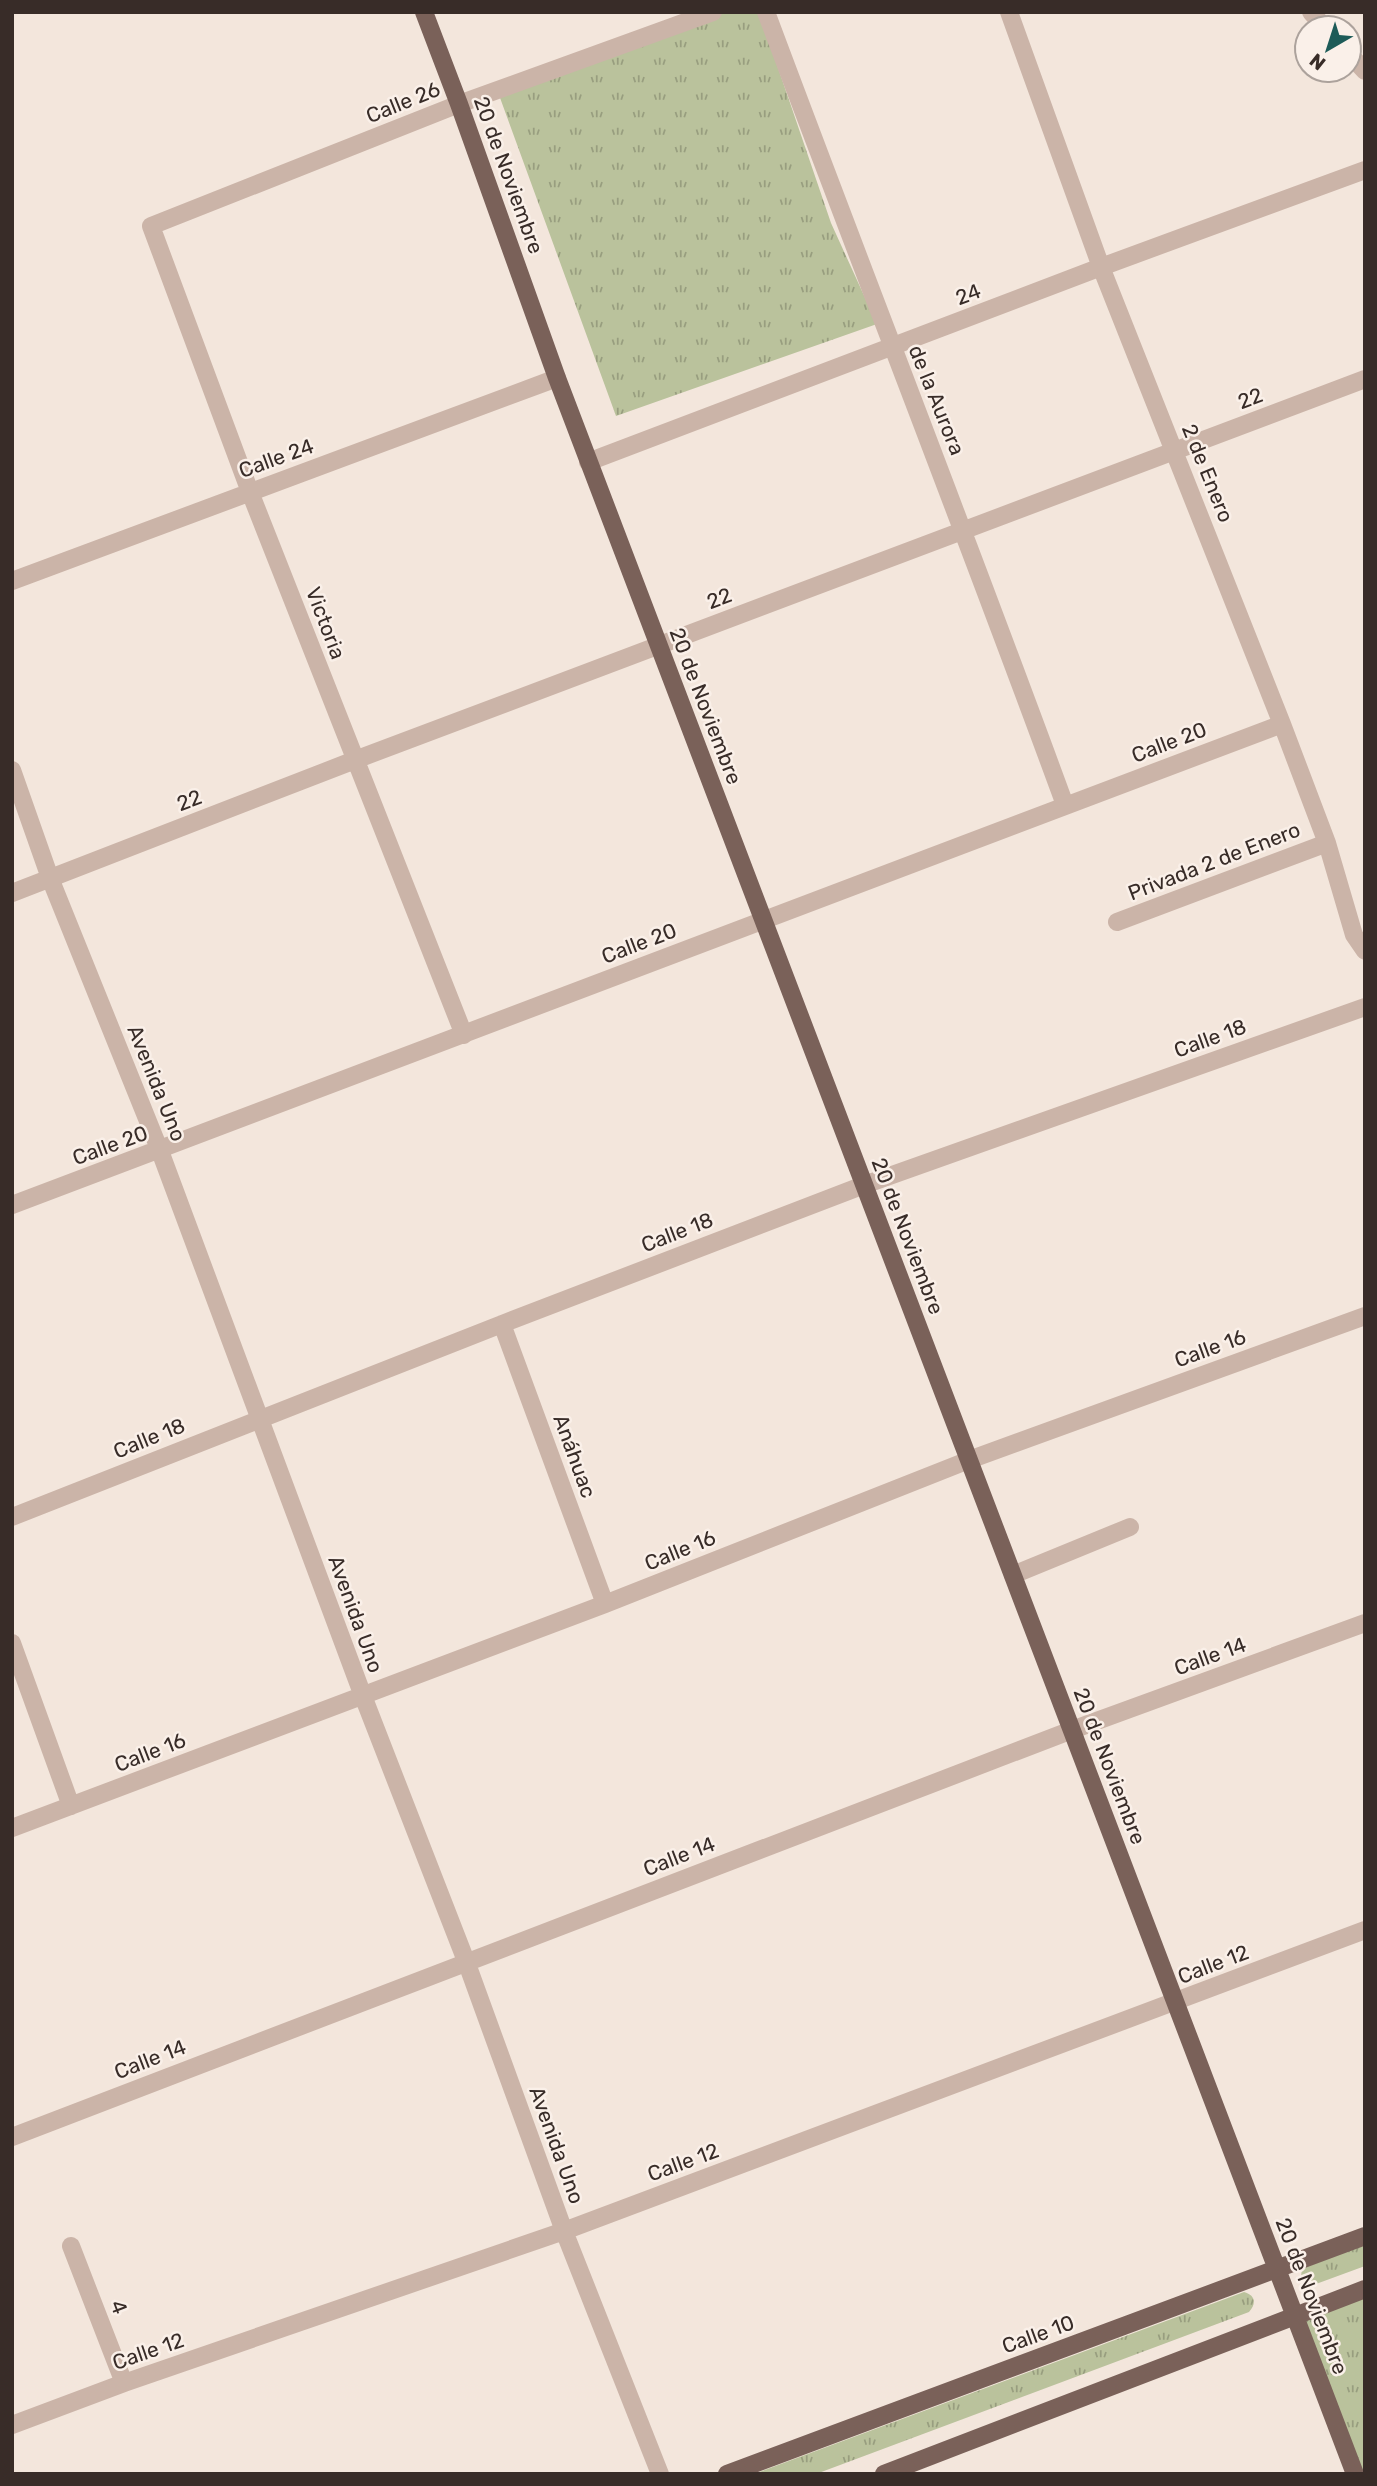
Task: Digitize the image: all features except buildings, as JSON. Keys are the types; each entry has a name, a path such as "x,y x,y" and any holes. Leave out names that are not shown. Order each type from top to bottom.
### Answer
{"main road":[{"name":"20 de Noviembre","path":"424,12 556,378 1355,2474"},
{"name":"Calle 10","path":"727,2474 1365,2236"},
{"path":"884,2474 1365,2289"}],"street":[{"name":"Calle 26","path":"151,226 459,104 713,12"},
{"name":"de la Aurora","path":"766,12 892,348 964,530 1065,806"},
{"name":"2 de Enero","path":"1009,12 1101,267 1327,843 1354,935 1365,951"},
{"name":"24","path":"589,462 1101,267 1365,170"},
{"name":"Victoria","path":"151,226 250,492 464,1035"},
{"name":"Calle 24","path":"12,581 556,378"},
{"name":"22","path":"12,893 355,760 1365,379"},
{"name":"Calle 20","path":"12,1205 1282,724"},
{"name":"Avenida Uno","path":"12,771 50,878 160,1151 363,1696 466,1961 564,2231 660,2474"},
{"name":"Privada 2 de Enero","path":"1117,922 1327,843"},
{"name":"Calle 18","path":"12,1517 864,1185 1365,1007"},
{"name":"Calle 16","path":"12,1828 605,1604 969,1460 1365,1316"},
{"name":"Anáhuac","path":"502,1324 605,1604"},
{"path":"1013,1575 1130,1527"},
{"name":"Calle 14","path":"12,2137 1072,1730 1365,1623"},
{"path":"12,1643 71,1806"},
{"name":"Calle 12","path":"12,2426 124,2383 564,2231 1365,1930"},
{"name":"4","path":"71,2246 124,2383"}],"green space":[{"path":"719,12 759,12 831,223 877,324 616,416 499,95"},
{"path":"1365,2242 1365,2266 1316,2284 1308,2284 1301,2277 1302,2268"},
{"path":"1244,2292 1254,2300 1249,2312 816,2474 754,2474"},
{"path":"1365,2298 1365,2474 1360,2474 1300,2321"}]}
